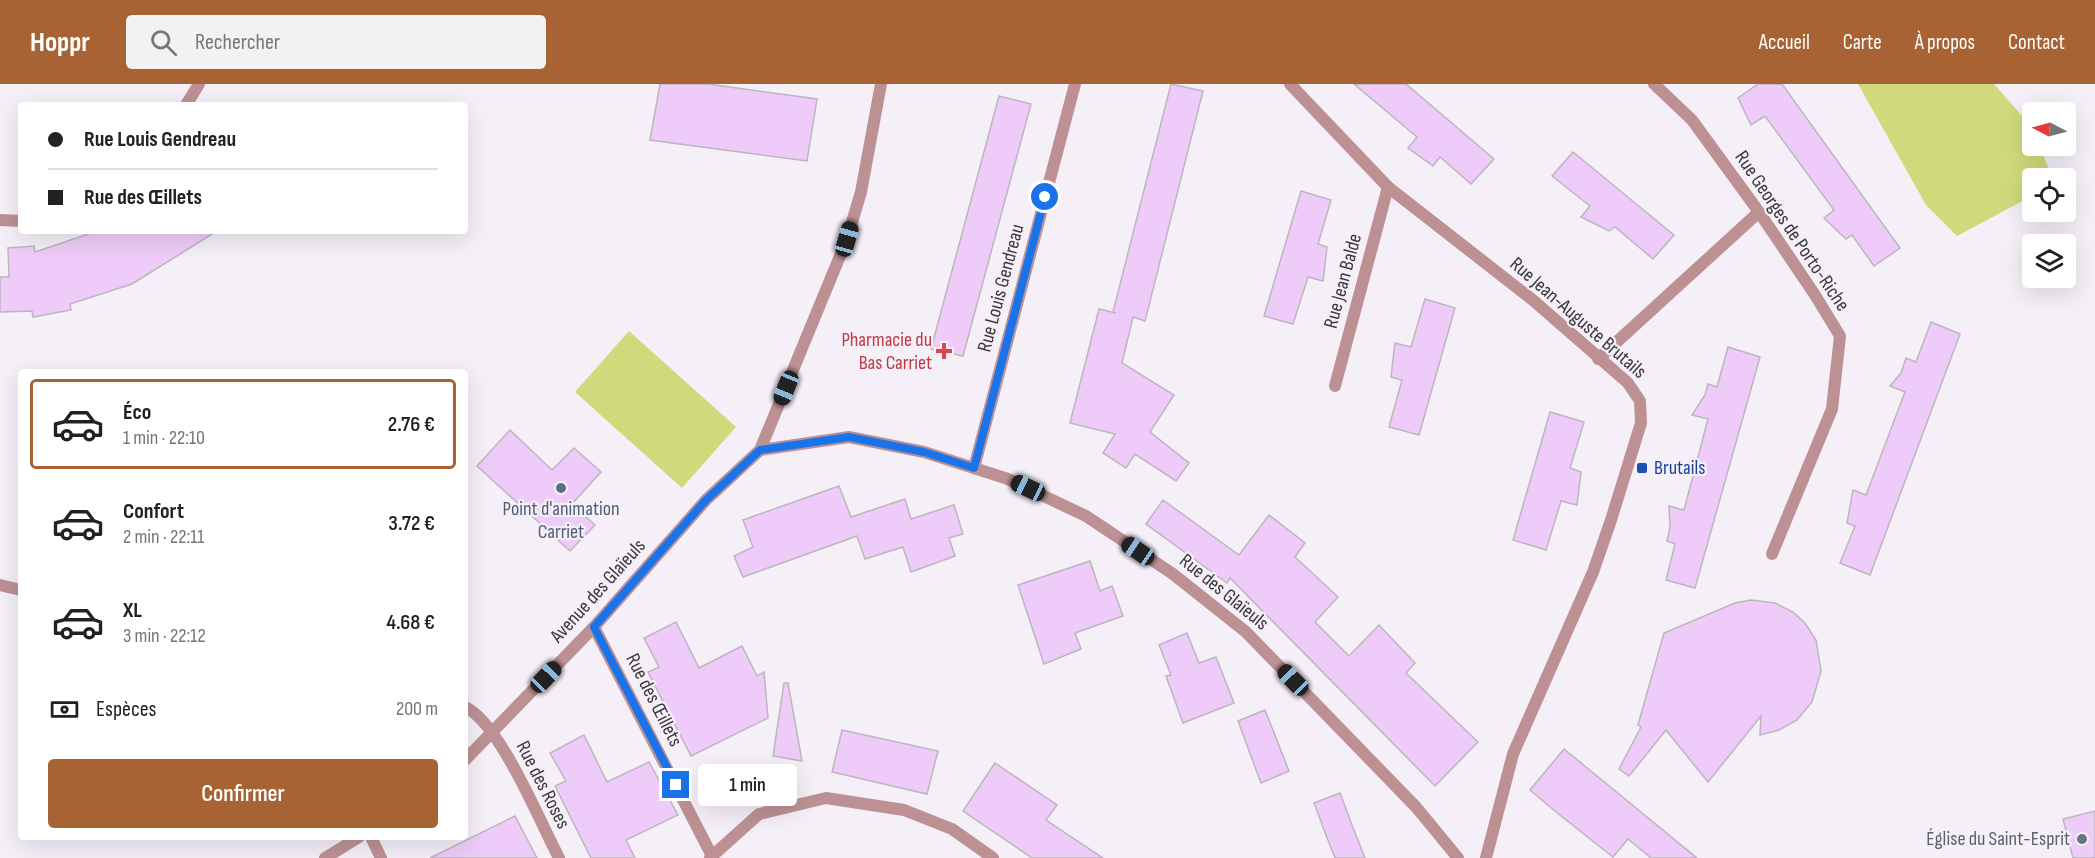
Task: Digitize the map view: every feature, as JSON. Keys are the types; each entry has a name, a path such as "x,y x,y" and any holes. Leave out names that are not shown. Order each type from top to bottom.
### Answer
{"street":[{"path":"188,102 199,84"},
{"path":"760,450 847,239 861,192 881,84"},
{"name":"Rue Louis Gendreau","path":"974,468 1075,84"},
{"name":"Rue Jean-Auguste Brutails","path":"1290,84 1388,187 1534,301 1628,383 1640,401 1641,423 1593,572 1513,754 1486,858"},
{"name":"Rue Georges de Porto-Riche","path":"1654,84 1692,120 1759,212 1840,336 1832,409 1772,555"},
{"name":"Rue Jean Balde","path":"1335,386 1388,187"},
{"path":"1598,359 1759,212"},
{"path":"0,220 18,221"},
{"name":"Rue des Glaïeuls","path":"760,450 849,437 924,452 1008,479 1086,516 1173,574 1246,632 1416,807 1458,858"},
{"name":"Avenue des Glaïeuls","path":"468,757 594,627 706,500 760,450"},
{"path":"0,585 18,589"},
{"name":"Rue des Œillets","path":"594,627 711,857"},
{"name":"Rue des Roses","path":"468,708 492,730 559,858"},
{"path":"711,857 759,814 826,798 904,810 952,829 993,858"},
{"path":"325,858 354,840"},
{"path":"372,840 381,858"}],"green space":[{"path":"1858,84 1994,84 2022,116 2022,156 2043,156 2049,168 2022,168 2022,201 1957,236 1926,205"},
{"path":"629,331 736,427 682,488 575,392"}],"building":[{"path":"660,84 708,84 817,99 807,161 650,140"},
{"path":"1171,84 1203,91 1145,321 1133,317 1122,363 1174,395 1150,432 1189,463 1176,481 1135,454 1126,468 1103,453 1115,434 1070,423 1099,309 1116,313 1113,312"},
{"path":"1354,84 1406,84 1494,159 1471,184 1440,157 1433,166 1408,148 1417,137"},
{"path":"1758,84 1782,84 1900,248 1874,266 1852,235 1846,239 1824,218 1834,210 1765,116 1751,125 1738,98"},
{"path":"999,96 1031,104 963,356 931,349"},
{"path":"1573,152 1674,235 1653,259 1615,227 1609,231 1581,217 1590,206 1552,176"},
{"path":"1301,191 1331,200 1318,244 1327,247 1323,281 1308,277 1293,324 1264,316"},
{"path":"88,234 212,234 132,284 70,304 71,310 33,317 32,311 0,312 0,277 9,277 8,248 34,246 35,252"},
{"path":"1425,299 1455,308 1419,435 1389,427 1402,380 1391,377 1395,343 1411,347"},
{"path":"1931,322 1960,334 1870,575 1840,563 1855,526 1847,523 1853,490 1866,495 1905,392 1890,386 1901,373 1906,358 1916,362"},
{"path":"1728,347 1760,357 1695,588 1666,580 1675,544 1667,541 1670,528 1669,506 1684,510 1708,419 1692,415 1705,395 1708,384 1717,387"},
{"path":"1550,412 1584,422 1570,468 1581,472 1577,505 1561,501 1546,550 1513,540"},
{"path":"510,430 552,470 574,448 601,472 572,504 595,525 570,551 477,466"},
{"path":"839,486 851,517 905,499 911,519 954,505 963,534 949,538 955,556 911,572 903,547 865,559 857,536 743,577 734,556 753,547 743,520"},
{"path":"1163,500 1239,555 1269,515 1305,543 1295,557 1338,597 1315,622 1349,656 1379,625 1415,663 1406,673 1478,742 1435,786 1230,578 1227,583 1146,524"},
{"path":"1090,561 1100,591 1112,586 1123,616 1075,633 1081,649 1044,664 1018,585"},
{"path":"1751,600 1775,603 1793,612 1805,623 1816,640 1821,671 1812,702 1797,720 1779,730 1760,735 1761,716 1708,782 1666,730 1629,776 1619,769 1641,727 1638,725 1664,633 1735,603"},
{"path":"676,622 699,668 742,646 757,676 764,672 768,718 691,756 648,672 659,667 644,638"},
{"path":"1187,633 1199,663 1216,657 1234,703 1183,723 1166,676 1171,675 1159,645"},
{"path":"784,683 788,683 802,761 773,756"},
{"path":"1265,710 1289,771 1261,783 1238,721"},
{"path":"842,730 938,751 927,794 832,772"},
{"path":"584,735 607,782 649,762 678,815 626,840 635,858 591,858 555,786 566,781 550,753"},
{"path":"1564,749 1697,858 1651,858 1628,839 1613,857 1556,812 1530,790"},
{"path":"995,763 1057,805 1046,820 1103,858 1032,858 963,811"},
{"path":"1340,793 1365,858 1335,858 1326,835 1314,803"},
{"name":"Église du Saint-Esprit","path":"2095,811 2095,858 2073,858 2063,819"},
{"path":"515,816 537,858 430,858"}],"place":[{"name":"Pharmacie du Bas Carriet","path":"944,351"},
{"name":"Brutails","path":"1642,468"},
{"name":"Point d'animation Carriet","path":"561,488"},
{"name":"Église du Saint-Esprit","path":"2082,839"}],"route":[{"path":"676,785 594,627 706,500 760,450 849,437 924,452 974,468 1045,197"}]}
